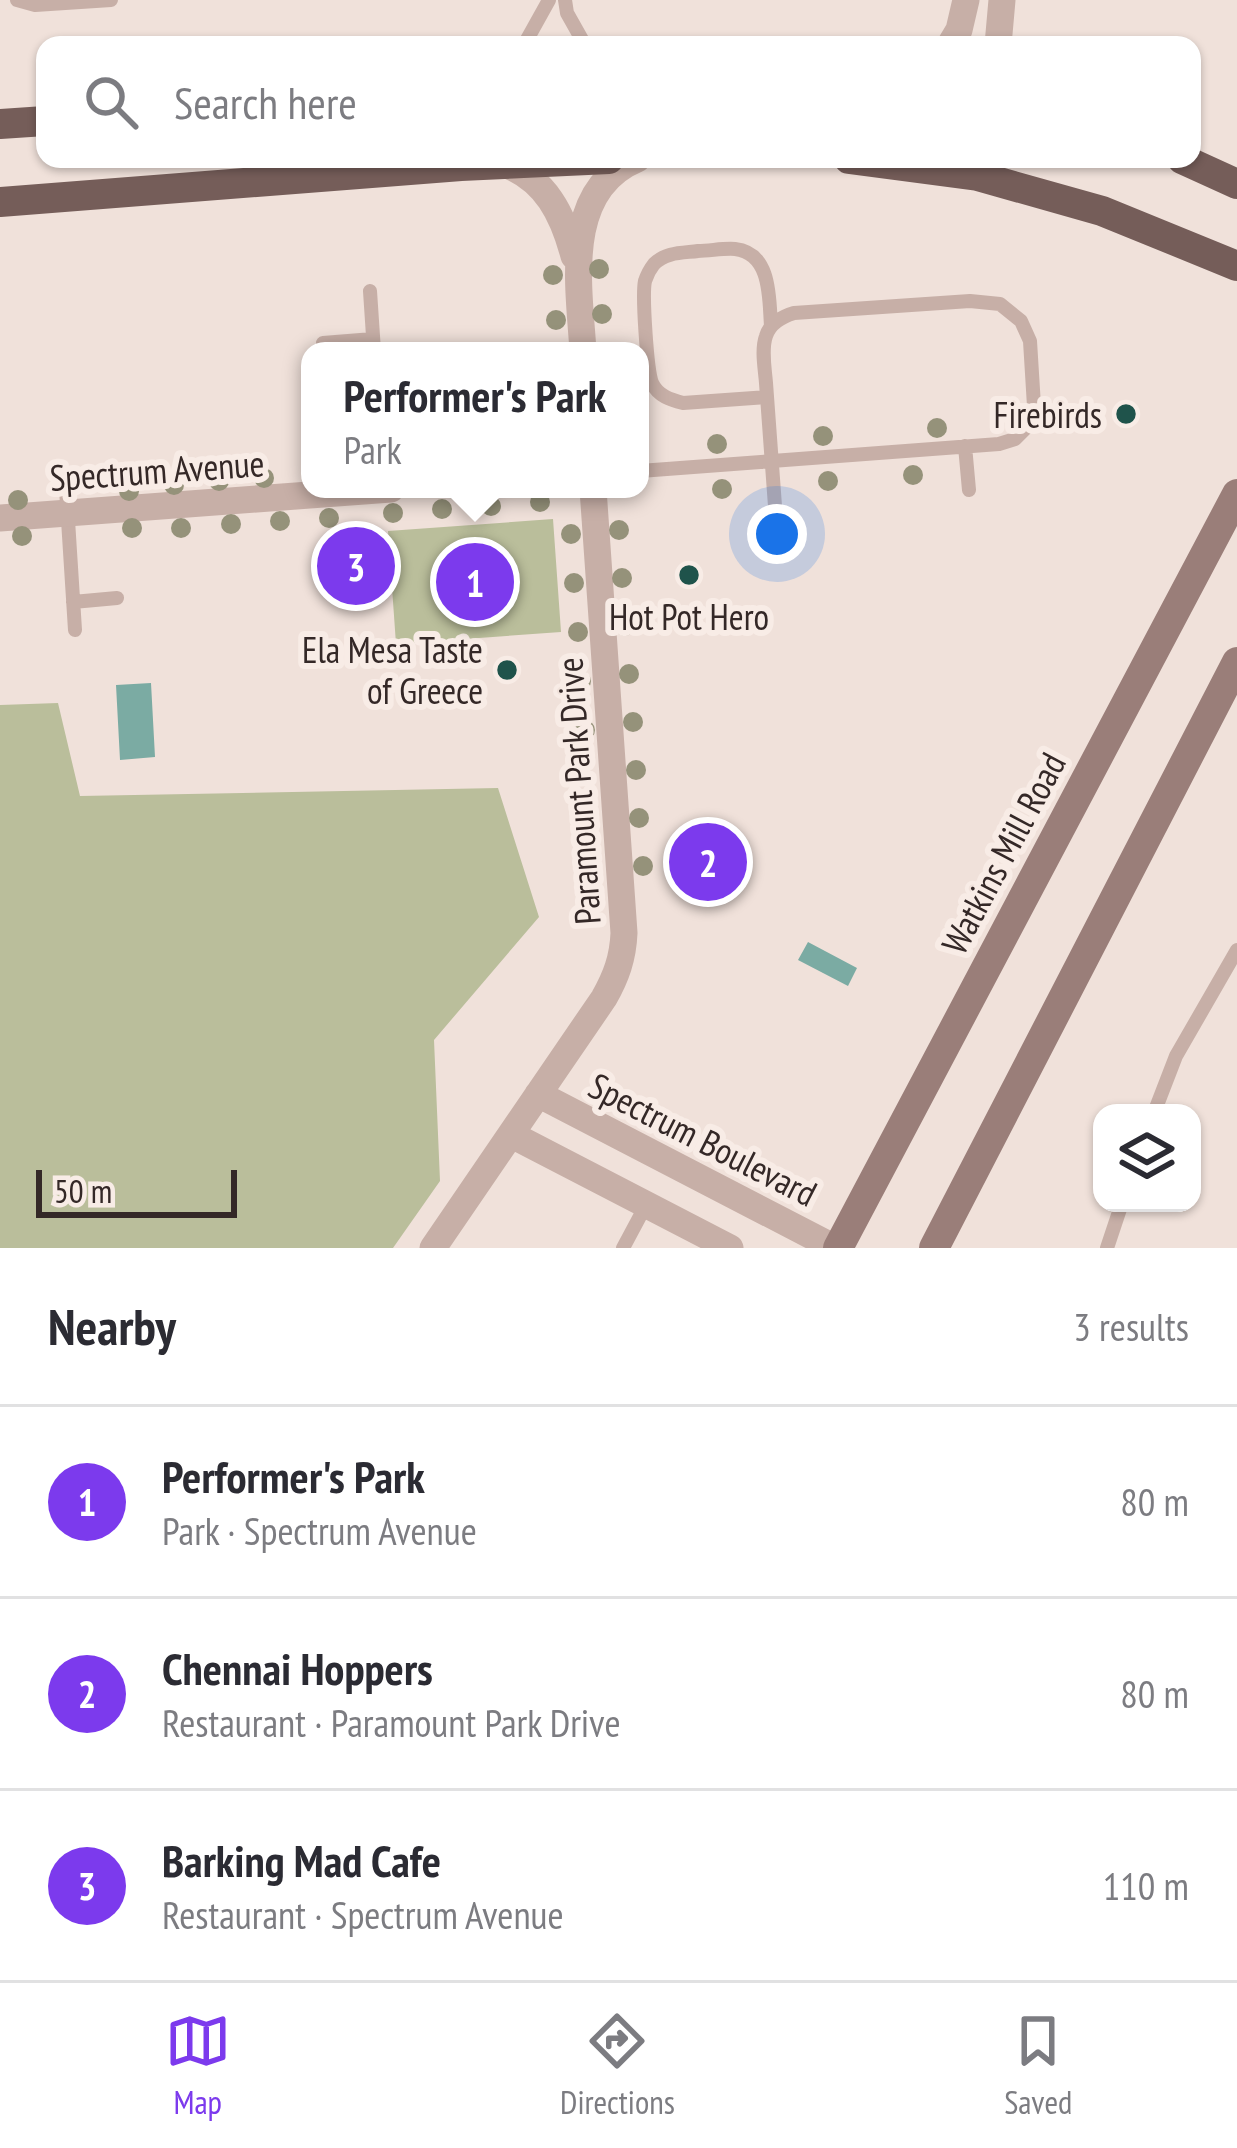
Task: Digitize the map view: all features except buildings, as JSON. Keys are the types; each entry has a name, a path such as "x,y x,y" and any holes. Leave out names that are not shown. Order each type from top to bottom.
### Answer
{"main road":[{"path":"0,124 36,122"},
{"path":"0,202 451,168"},
{"path":"918,168 978,176 1102,211 1237,266"},
{"path":"1201,168 1237,184"},
{"name":"Watkins Mill Road","path":"837,1248 1237,494"},
{"path":"934,1248 1237,662"}],"street":[{"path":"955,36 966,0"},
{"path":"999,36 1002,0"},
{"path":"512,168 532,178 553,202 578,272"},
{"path":"582,342 578,272 582,230 591,202 609,176 622,168"},
{"name":"Spectrum Avenue","path":"0,518 301,495"},
{"name":"Paramount Park Drive","path":"433,1248 604,998 623,952 594,498"},
{"name":"Spectrum Boulevard","path":"538,1094 837,1248"},
{"path":"512,1135 730,1248"}],"lane":[{"path":"17,0 35,5 111,0"},
{"path":"529,36 549,0"},
{"path":"565,0 580,36"},
{"path":"648,342 644,293 646,277 657,261 669,254 733,249 755,258 765,274 771,326 764,348 776,506"},
{"path":"370,290 374,342"},
{"path":"649,470 1009,442 1032,419 1030,340 1012,311 986,301 794,313 771,326"},
{"path":"649,360 653,386 683,403 767,398"},
{"path":"965,446 969,490"},
{"path":"64,473 76,630"},
{"path":"74,602 117,598"},
{"path":"1157,1104 1176,1056 1237,950"},
{"path":"623,1248 647,1204"},
{"path":"1106,1248 1119,1212"}],"green space":[{"path":"553,519 561,632 396,644 388,531"},
{"path":"58,703 80,796 498,788 539,917 434,1040 440,1181 393,1248 0,1248 0,705"}],"water":[{"path":"151,683 155,757 120,760 116,685"},
{"path":"808,942 857,968 848,986 798,960"}],"place":[{"name":"Firebirds","path":"1126,414"},
{"name":"Barking Mad Cafe","path":"356,566"},
{"name":"Hot Pot Hero","path":"689,575"},
{"name":"Performer's Park","path":"475,582"},
{"name":"Ela Mesa Taste of Greece","path":"507,670"},
{"name":"Chennai Hoppers","path":"708,862"}]}
